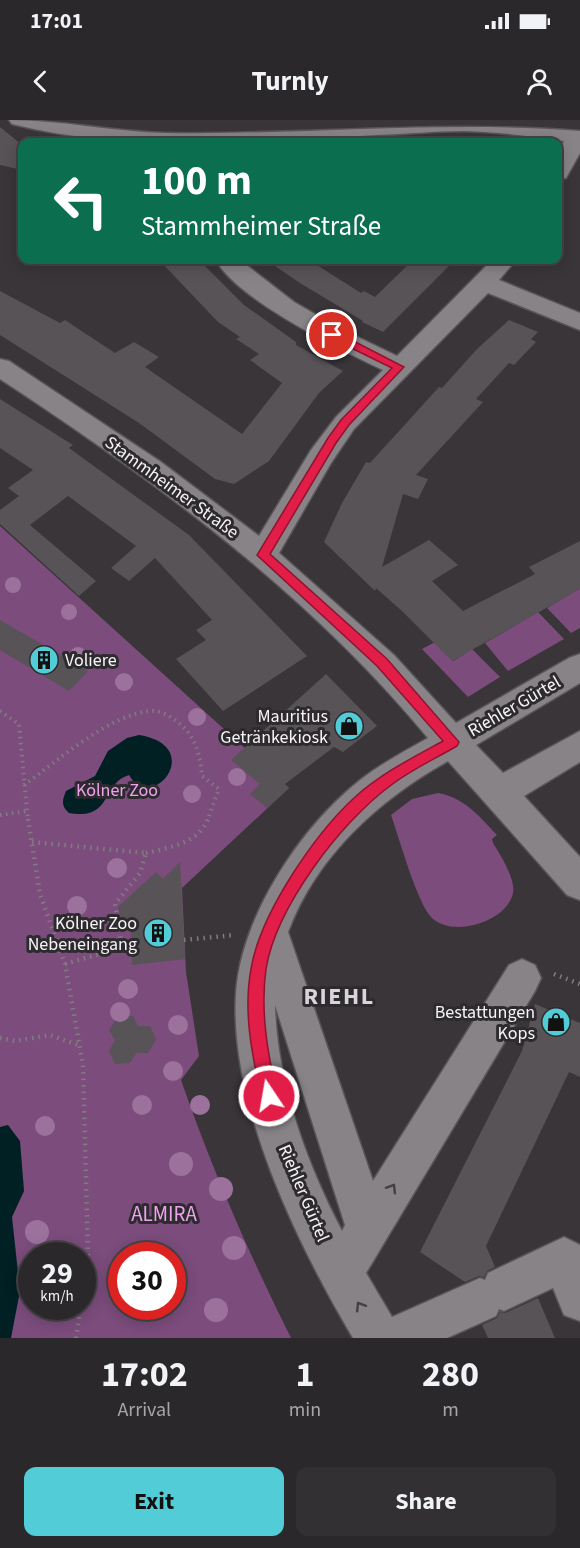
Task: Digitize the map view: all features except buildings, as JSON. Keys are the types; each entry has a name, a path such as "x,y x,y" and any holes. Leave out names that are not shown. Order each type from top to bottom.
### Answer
{"street":[{"path":"19,120 75,131 140,138"},
{"path":"223,138 462,125 569,131 569,154 562,166"},
{"path":"231,264 257,287 314,324 399,367"},
{"path":"263,555 332,440 345,423 484,284 501,264"},
{"path":"484,284 580,322"},
{"name":"Stammheimer Straße","path":"0,367 52,400 178,489 263,555 382,663 452,742 502,792 580,883"},
{"name":"Riehler Gürtel","path":"340,1274 311,1217 287,1160 257,1041 256,992 259,966 270,932 296,881 333,829 353,808 387,780 580,667"},
{"path":"502,792 580,745"},
{"path":"270,932 368,1228"},
{"name":"Riehler Gürtel","path":"340,1274 514,991"},
{"path":"396,1338 564,1259 580,1299"},
{"path":"340,1274 379,1338"}],"path":[{"path":"23,786 124,717 152,710 168,715 186,728 200,753 202,776 219,789 205,827 180,846 146,853 32,842"},
{"path":"0,711 19,724 23,786 40,894 65,964 79,1046 82,1065 88,1191 88,1242"},
{"path":"0,815 27,812"},
{"path":"122,948 115,904 140,873 146,853"},
{"path":"184,940 270,932"},
{"path":"65,964 131,945"},
{"path":"0,1038 15,1041 50,1035 79,1046"},
{"path":"76,1338 79,1320"}],"green space":[{"name":"Kölner Zoo","path":"0,526 289,788 182,888 186,972 199,1056 181,1080 232,1211 291,1338 0,1338"},
{"path":"580,588 580,628 571,633 547,608"},
{"path":"538,612 564,639 508,671 485,643"},
{"path":"435,642 453,661 472,649 500,677 468,697 422,649"},
{"path":"438,793 464,803 497,835 492,839 493,843 512,881 513,893 509,903 501,912 478,924 453,927 441,924 432,918 420,899 391,815 412,799"}],"water":[{"path":"139,735 159,742 169,752 172,763 168,774 160,783 150,787 139,785 129,775 114,785 100,807 93,812 69,813 63,803 66,791 95,776 108,751 127,738"},
{"path":"8,1125 20,1141 24,1191 12,1217 18,1272 18,1301 11,1338 0,1338 0,1127"}],"place":[{"name":"Voliere","path":"44,660"},
{"name":"Mauritius Getränkekiosk","path":"349,726"},
{"name":"Kölner Zoo Nebeneingang","path":"158,933"},
{"name":"Bestattungen Kops","path":"556,1022"}],"district":[{"name":"RIEHL","path":"339,996"}],"route":[{"path":"269,1096 257,1041 256,992 259,966 280,908 333,829 360,801 387,780 426,755 452,742 382,663 263,555 332,440 345,423 399,367 332,335"}],"park label":[{"name":"ALMIRA","path":"164,1214"}]}
